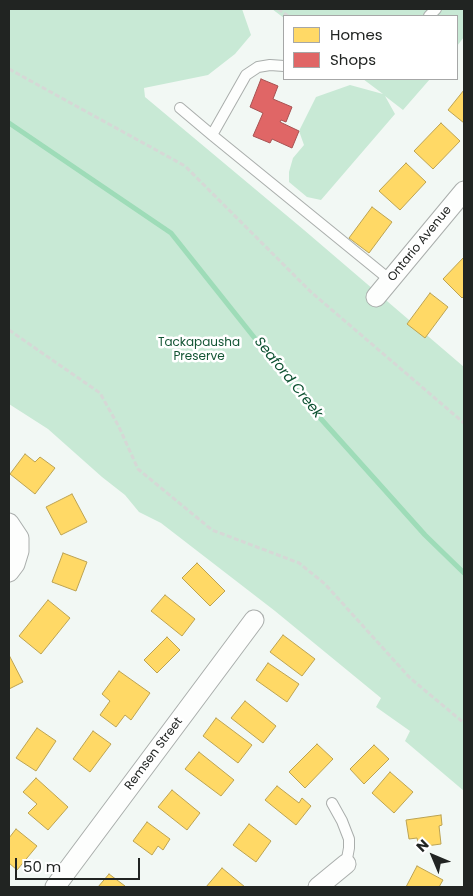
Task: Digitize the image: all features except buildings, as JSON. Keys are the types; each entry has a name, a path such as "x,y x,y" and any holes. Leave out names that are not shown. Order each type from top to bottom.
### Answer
{"street":[{"name":"Ontario Avenue","path":"376,298 464,191"},
{"path":"9,523 19,538 19,551 15,564 9,572"},
{"name":"Remsen Street","path":"55,887 254,620"},
{"path":"318,887 346,864"}],"lane":[{"path":"212,136 246,75 258,67 283,66"},
{"path":"180,108 390,280"},
{"path":"332,803 349,839 346,864"}],"path":[{"path":"9,69 185,166 311,292 464,423"},
{"path":"9,330 100,393 119,427 138,469 212,530 299,563 326,584 410,678 464,723"}],"green space":[{"name":"Tackapausha Preserve","path":"9,9 242,9 251,35 235,54 208,75 144,88 145,97 464,367 464,791 405,741 410,731 376,707 381,698 275,611 161,523 139,512 125,495 48,429 9,404"},
{"path":"272,9 464,9 464,37 458,45 458,15 283,15 283,17"},
{"path":"364,80 429,80 403,110 385,96 395,114 321,200 307,197 289,182 289,172 293,158 304,145 299,131 316,97 350,85 383,94"}],"waterway":[{"name":"Seaford Creek","path":"9,123 171,233 304,400 425,535 464,573"}]}
